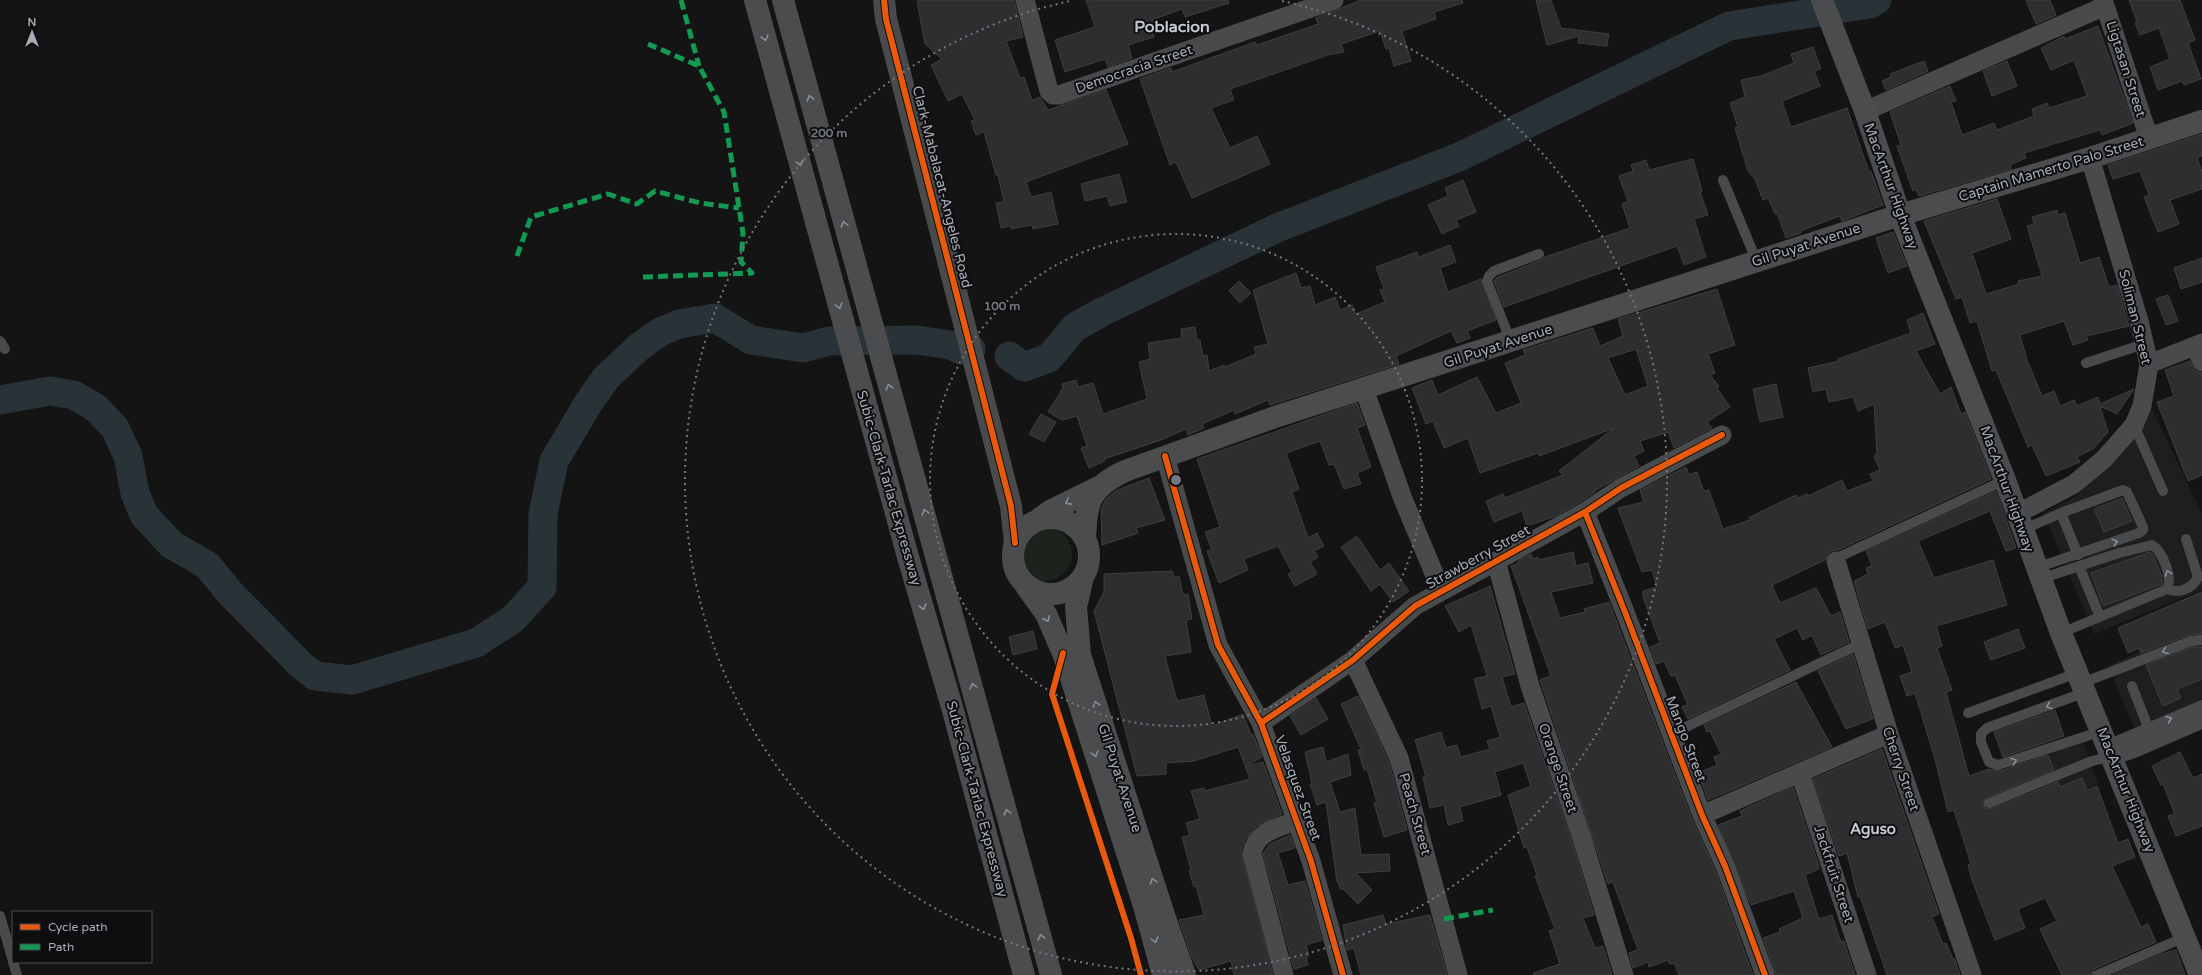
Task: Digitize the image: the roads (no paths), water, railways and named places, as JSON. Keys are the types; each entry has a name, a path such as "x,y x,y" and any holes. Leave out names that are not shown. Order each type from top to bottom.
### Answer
{"main road":[{"name":"Subic-Clark-Tarlac Expressway","path":"755,0 908,556 952,707 1024,975"},
{"name":"Subic-Clark-Tarlac Expressway","path":"783,0 1051,975"},
{"name":"MacArthur Highway","path":"1822,0 1865,111 1900,215 2005,480 2038,574 2200,975"},
{"name":"Captain Mamerto Palo Street","path":"1900,215 2090,158 2202,121"},
{"name":"Gil Puyat Avenue","path":"1033,522 1050,511 1101,486 1125,471 1275,417 1511,342 1900,215"},
{"name":"Gil Puyat Avenue","path":"1085,539 1086,512 1094,492 1101,486"},
{"path":"1053,518 1061,520 1075,527 1085,539 1089,555 1086,570 1083,577 1071,588 1056,594 1040,593 1026,586 1016,574 1012,558 1015,543 1024,529 1033,522 1053,518"},
{"name":"Gil Puyat Avenue","path":"1083,577 1076,607 1080,655 1165,918 1186,975"},
{"name":"Gil Puyat Avenue","path":"1026,586 1046,614 1063,653 1144,906 1164,975"}],"street":[{"name":"Clark-Mabalacat-Angeles Road","path":"884,0 886,19 943,236 1009,499 1015,543"},
{"name":"Democracia Street","path":"1025,0 1049,91 1053,95 1059,95 1334,0"},
{"path":"1865,111 2104,3"},
{"name":"Ligtasan Street","path":"2104,3 2149,138"},
{"name":"Soliman Street","path":"2020,522 2074,484 2104,459 2134,425 2142,406 2149,364 2090,158"},
{"path":"2149,364 2200,350"},
{"path":"1364,389 1403,499 1441,590"},
{"name":"Strawberry Street","path":"1261,723 1353,660 1415,606 1441,590 1585,512 1621,488 1722,435"},
{"name":"Velasquez Street","path":"1165,456 1218,645 1261,723 1311,860 1343,975"},
{"path":"1009,499 1033,522"},
{"name":"Mango Street","path":"1585,512 1625,612 1702,815 1725,866 1765,975"},
{"name":"Orange Street","path":"1496,561 1530,686 1581,835 1624,975"},
{"name":"Cherry Street","path":"1836,561 1860,644 1889,734 1972,975"},
{"name":"Peach Street","path":"1353,660 1399,758 1458,975"},
{"path":"2107,744 2135,748 2202,719"},
{"path":"1702,815 1889,734"},
{"name":"Jackfruit Street","path":"1800,773 1867,975"},
{"path":"1284,975 1252,853 1258,838 1272,830 1296,821"}],"lane":[{"path":"1723,180 1757,262"},
{"path":"1511,342 1487,280 1494,271 1539,254"},
{"path":"2086,363 2144,344"},
{"path":"2134,425 2163,491"},
{"path":"1836,561 1841,556 2005,480"},
{"path":"2020,522 2061,513 2123,490 2126,492 2143,527 2143,530 2139,533 2078,555 2038,574"},
{"path":"2061,513 2078,555"},
{"path":"2061,633 2167,589 2174,592 2184,590 2195,583 2198,578 2186,539"},
{"path":"2038,574 2079,566 2119,553 2152,545 2157,548 2170,578 2167,589"},
{"path":"2079,566 2100,617"},
{"path":"2202,640 2191,640 2082,683 1987,728 1981,734 1981,742 1990,762 1998,765 2107,744 2202,705"},
{"path":"1671,734 1860,644"},
{"path":"1968,713 2082,683"},
{"path":"2132,686 2148,727"},
{"path":"1989,803 2092,761 2107,744"},
{"path":"0,916 12,958"},
{"path":"2097,975 2185,937"},
{"path":"14,963 17,975"}],"waterway":[{"path":"1009,356 1024,367 1049,358 1075,327 1102,312 1277,228 1459,157 1729,26 1870,4 1877,0"},
{"path":"0,400 50,391 74,395 96,408 115,428 128,456 135,493 144,515 172,545 207,565 231,594 302,666 315,676 352,680 476,643 513,619 542,587 543,514 554,461 589,402 606,378 639,347 660,332 679,324 715,318 751,340 803,348 829,341 917,340 951,345 961,350 971,349"}],"district":[{"name":"Poblacion","path":"1172,27"},
{"name":"Aguso","path":"1873,829"}]}
